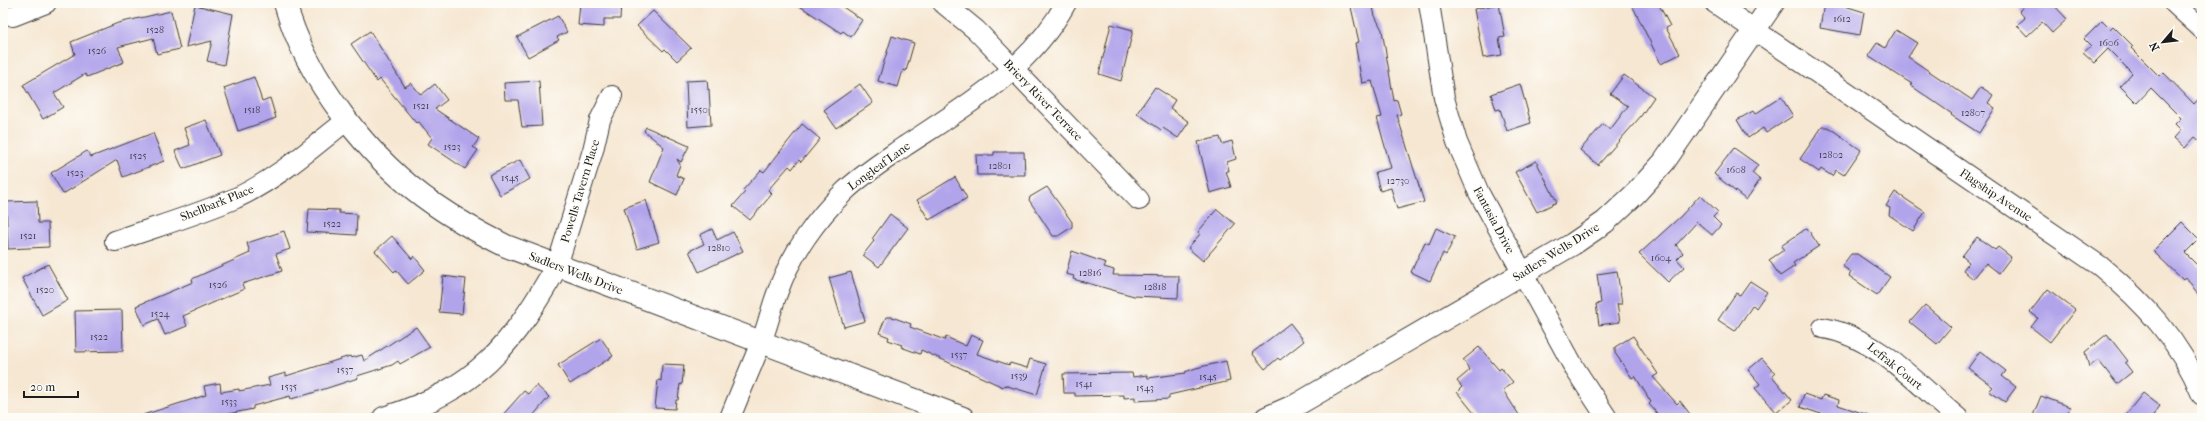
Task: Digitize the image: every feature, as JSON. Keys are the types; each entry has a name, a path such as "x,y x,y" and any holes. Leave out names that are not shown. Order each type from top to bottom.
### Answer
{"street":[{"path":"13,16 46,3"},
{"name":"Sadlers Wells Drive","path":"285,3 301,46 320,80 347,120 376,155 400,178 434,205 470,228 506,246 557,266 963,418"},
{"name":"Briery River Terrace","path":"943,3 976,30 1139,200"},
{"name":"Longleaf Lane","path":"730,418 761,342 778,290 789,266 805,239 826,211 846,190 875,166 988,92 1014,70 1037,45 1066,3"},
{"name":"Fantasia Drive","path":"1429,3 1444,98 1457,142 1479,193 1523,274 1575,369 1607,418"},
{"name":"Flagship Avenue","path":"1715,3 2100,266 2131,291 2154,316 2180,351 2202,395"},
{"name":"Sadlers Wells Drive","path":"1266,418 1298,404 1523,274 1573,244 1605,222 1636,193 1664,162 1773,3"},
{"path":"2174,3 2202,29"},
{"name":"Powells Tavern Place","path":"384,418 414,409 443,395 500,352 520,327 557,266 593,150 600,120 612,96"},
{"name":"Shellbark Place","path":"115,241 242,195 295,162 347,120"},
{"name":"Lefrak Court","path":"1823,328 1855,336 1873,346 1958,418"}],"building":[{"path":"580,3 621,3 620,19 604,19 604,27 578,25"},
{"path":"795,3 837,3 862,20 851,37 843,31 841,33"},
{"path":"1350,3 1372,3 1375,16 1382,30 1394,101 1397,100 1401,114 1397,115 1424,202 1397,209 1391,188 1380,191 1375,172 1391,168 1377,118 1382,117 1372,81 1362,83 1355,43 1359,42"},
{"path":"1631,3 1658,3 1670,26 1666,28 1680,54 1661,64"},
{"path":"1824,3 1845,3 1845,6 1864,12 1860,35 1820,28"},
{"path":"2027,3 2052,3 2067,19 2052,33 2042,22 2027,36 2017,25 2025,18 2019,11"},
{"path":"1499,4 1505,37 1499,38 1502,55 1483,58 1474,9"},
{"path":"195,5 233,14 224,65 207,61 212,41 186,47"},
{"path":"171,11 180,49 157,54 153,38 118,47 124,62 87,77 85,74 54,93 63,107 43,119 23,85 75,54 71,42 118,23"},
{"path":"653,11 691,48 677,61 665,49 663,51 637,26"},
{"path":"558,16 567,32 557,37 559,40 528,57 517,37"},
{"path":"2102,21 2110,29 2113,26 2133,46 2131,48 2159,76 2163,72 2194,104 2202,95 2202,143 2195,137 2185,148 2174,138 2181,130 2175,124 2181,118 2151,88 2137,103 2120,86 2132,73 2108,49 2094,63 2083,53 2091,46 2084,39"},
{"path":"1111,24 1133,30 1121,81 1099,74"},
{"path":"1896,30 1917,43 1908,57 1972,100 1981,87 1993,95 1988,103 1995,108 1979,133 1951,115 1952,114 1910,85 1912,84 1868,56 1877,43 1885,48"},
{"path":"370,31 405,87 411,83 421,95 435,84 447,100 435,109 479,139 473,147 478,150 465,169 428,144 432,138 419,122 416,123 380,79 377,82 351,44"},
{"path":"892,36 914,43 906,71 903,70 898,87 878,81"},
{"path":"1624,75 1654,97 1641,116 1598,165 1580,150 1603,124 1610,130 1628,106 1610,94"},
{"path":"254,77 262,101 270,98 276,118 238,131 224,88"},
{"path":"707,80 711,125 688,127 686,81"},
{"path":"539,81 542,126 522,127 518,100 505,100 504,83"},
{"path":"860,84 873,103 836,128 824,110"},
{"path":"1520,84 1531,123 1507,131 1500,109 1496,110 1491,94"},
{"path":"1155,87 1175,100 1170,108 1189,122 1178,138 1163,128 1161,130 1137,113"},
{"path":"1781,97 1793,116 1766,133 1763,128 1748,138 1737,120 1753,111 1755,114"},
{"path":"206,120 220,155 183,169 175,151 190,145 184,128"},
{"path":"802,124 820,139 801,162 799,160 792,169 789,166 768,190 772,194 750,220 733,206 745,192 743,190 761,170 764,172"},
{"path":"646,127 689,146 681,162 677,159 680,165 676,175 684,179 677,195 650,182 664,147 644,131"},
{"path":"1822,127 1828,127 1861,150 1844,175 1836,170 1832,176 1821,169 1819,172 1800,159"},
{"path":"153,133 164,161 123,177 117,160 63,194 51,173 87,151 91,157"},
{"path":"1220,137 1222,144 1232,141 1236,159 1227,162 1229,171 1226,171 1231,187 1210,193 1198,142"},
{"path":"1734,148 1758,165 1752,173 1760,180 1746,200 1714,174"},
{"path":"994,152 1024,152 1025,175 977,175 976,155 994,155"},
{"path":"520,160 530,179 500,195 489,175"},
{"path":"1536,161 1557,202 1537,212 1515,172"},
{"path":"955,177 967,198 929,220 917,200"},
{"path":"1047,187 1072,222 1072,227 1058,236 1053,236 1029,200 1030,197"},
{"path":"1895,192 1925,212 1913,231 1889,215 1890,208 1886,206"},
{"path":"1700,195 1718,212 1713,217 1721,225 1712,235 1697,222 1676,245 1683,253 1677,259 1684,267 1668,282 1639,254 1681,216"},
{"path":"646,200 659,242 637,249 624,208"},
{"path":"37,201 38,223 48,223 49,247 8,249 6,202"},
{"path":"309,209 339,210 339,213 357,214 356,235 307,232"},
{"path":"1217,209 1235,224 1203,261 1188,248 1200,234 1198,232"},
{"path":"890,214 908,228 879,267 863,255 874,241 872,239"},
{"path":"2182,222 2199,239 2185,253 2202,270 2202,300 2186,277 2183,280 2153,251"},
{"path":"1436,228 1455,237 1446,255 1443,253 1430,281 1411,272 1425,242 1429,244"},
{"path":"1807,228 1819,246 1793,263 1795,266 1780,276 1769,260 1784,250 1781,246"},
{"path":"712,229 717,240 733,232 743,251 699,272 689,251 704,244 700,235"},
{"path":"284,231 290,249 276,254 282,271 242,284 244,289 183,316 187,326 165,335 158,319 144,325 136,306 193,282 192,279 250,253 247,243"},
{"path":"392,236 412,259 414,256 425,270 408,284 396,270 394,272 375,251"},
{"path":"1977,237 1995,250 1998,247 2011,257 1999,273 1986,263 1973,279 1963,270 1969,262 1962,256"},
{"path":"1072,251 1106,263 1104,267 1114,270 1113,275 1179,276 1178,298 1134,296 1073,279 1074,276 1066,274"},
{"path":"1851,254 1857,254 1890,277 1877,295 1849,276 1851,272 1842,266"},
{"path":"48,264 68,300 42,315 22,278"},
{"path":"1617,271 1622,304 1617,304 1620,322 1599,325 1596,304 1601,303 1597,274"},
{"path":"851,272 865,321 844,327 829,278"},
{"path":"443,276 466,279 462,314 439,312"},
{"path":"1750,281 1767,292 1756,308 1753,305 1735,331 1718,320 1736,293 1740,295"},
{"path":"2048,289 2075,310 2050,342 2031,327 2038,318 2030,312"},
{"path":"1925,305 1951,327 1937,344 1910,322"},
{"path":"122,310 123,351 76,352 75,311"},
{"path":"886,317 892,317 911,324 910,327 945,340 946,337 966,346 971,335 983,340 977,354 1009,365 1010,363 1027,368 1030,359 1046,364 1037,395 1004,385 1003,387 921,350 920,354 901,347 902,345 888,340 889,337 879,333"},
{"path":"1290,323 1304,341 1280,360 1278,358 1265,369 1252,353"},
{"path":"416,327 430,347 400,364 398,361 392,365 357,376 358,378 291,399 290,396 253,406 253,409 208,418 143,418 143,415 206,395 204,386 220,383 221,392 239,389 239,391 270,385 268,378 286,373 286,376 350,356 351,358 362,355 364,361"},
{"path":"2107,334 2128,361 2125,363 2132,372 2117,384 2098,360 2089,367 2085,352"},
{"path":"1633,336 1658,374 1653,377 1677,404 1680,401 1693,418 1661,418 1649,404 1651,402 1635,376 1632,378 1615,353 1615,347"},
{"path":"601,338 613,356 570,384 558,365"},
{"path":"1479,347 1499,370 1501,368 1513,382 1503,390 1521,418 1478,418 1457,392 1462,387 1457,381 1470,370 1463,360"},
{"path":"1980,351 2006,371 2002,376 2016,387 2005,402 1989,391 1993,387 1968,368"},
{"path":"1762,358 1775,373 1772,376 1792,400 1776,413 1755,388 1760,384 1748,370"},
{"path":"1226,361 1230,381 1169,395 1169,399 1135,401 1135,397 1124,398 1124,395 1075,396 1075,393 1064,393 1063,374 1132,373 1133,377 1147,375 1148,378 1186,373 1185,372 1196,368"},
{"path":"662,364 684,365 682,385 680,384 675,409 655,408 658,380 661,381"},
{"path":"536,385 549,397 531,418 500,418 524,391 528,394"},
{"path":"2143,393 2160,406 2151,418 2123,418"},
{"path":"1804,394 1821,400 1823,395 1839,400 1838,405 1868,415 1867,418 1833,418 1800,407"},
{"path":"2041,396 2070,407 2066,418 2032,418"}]}
